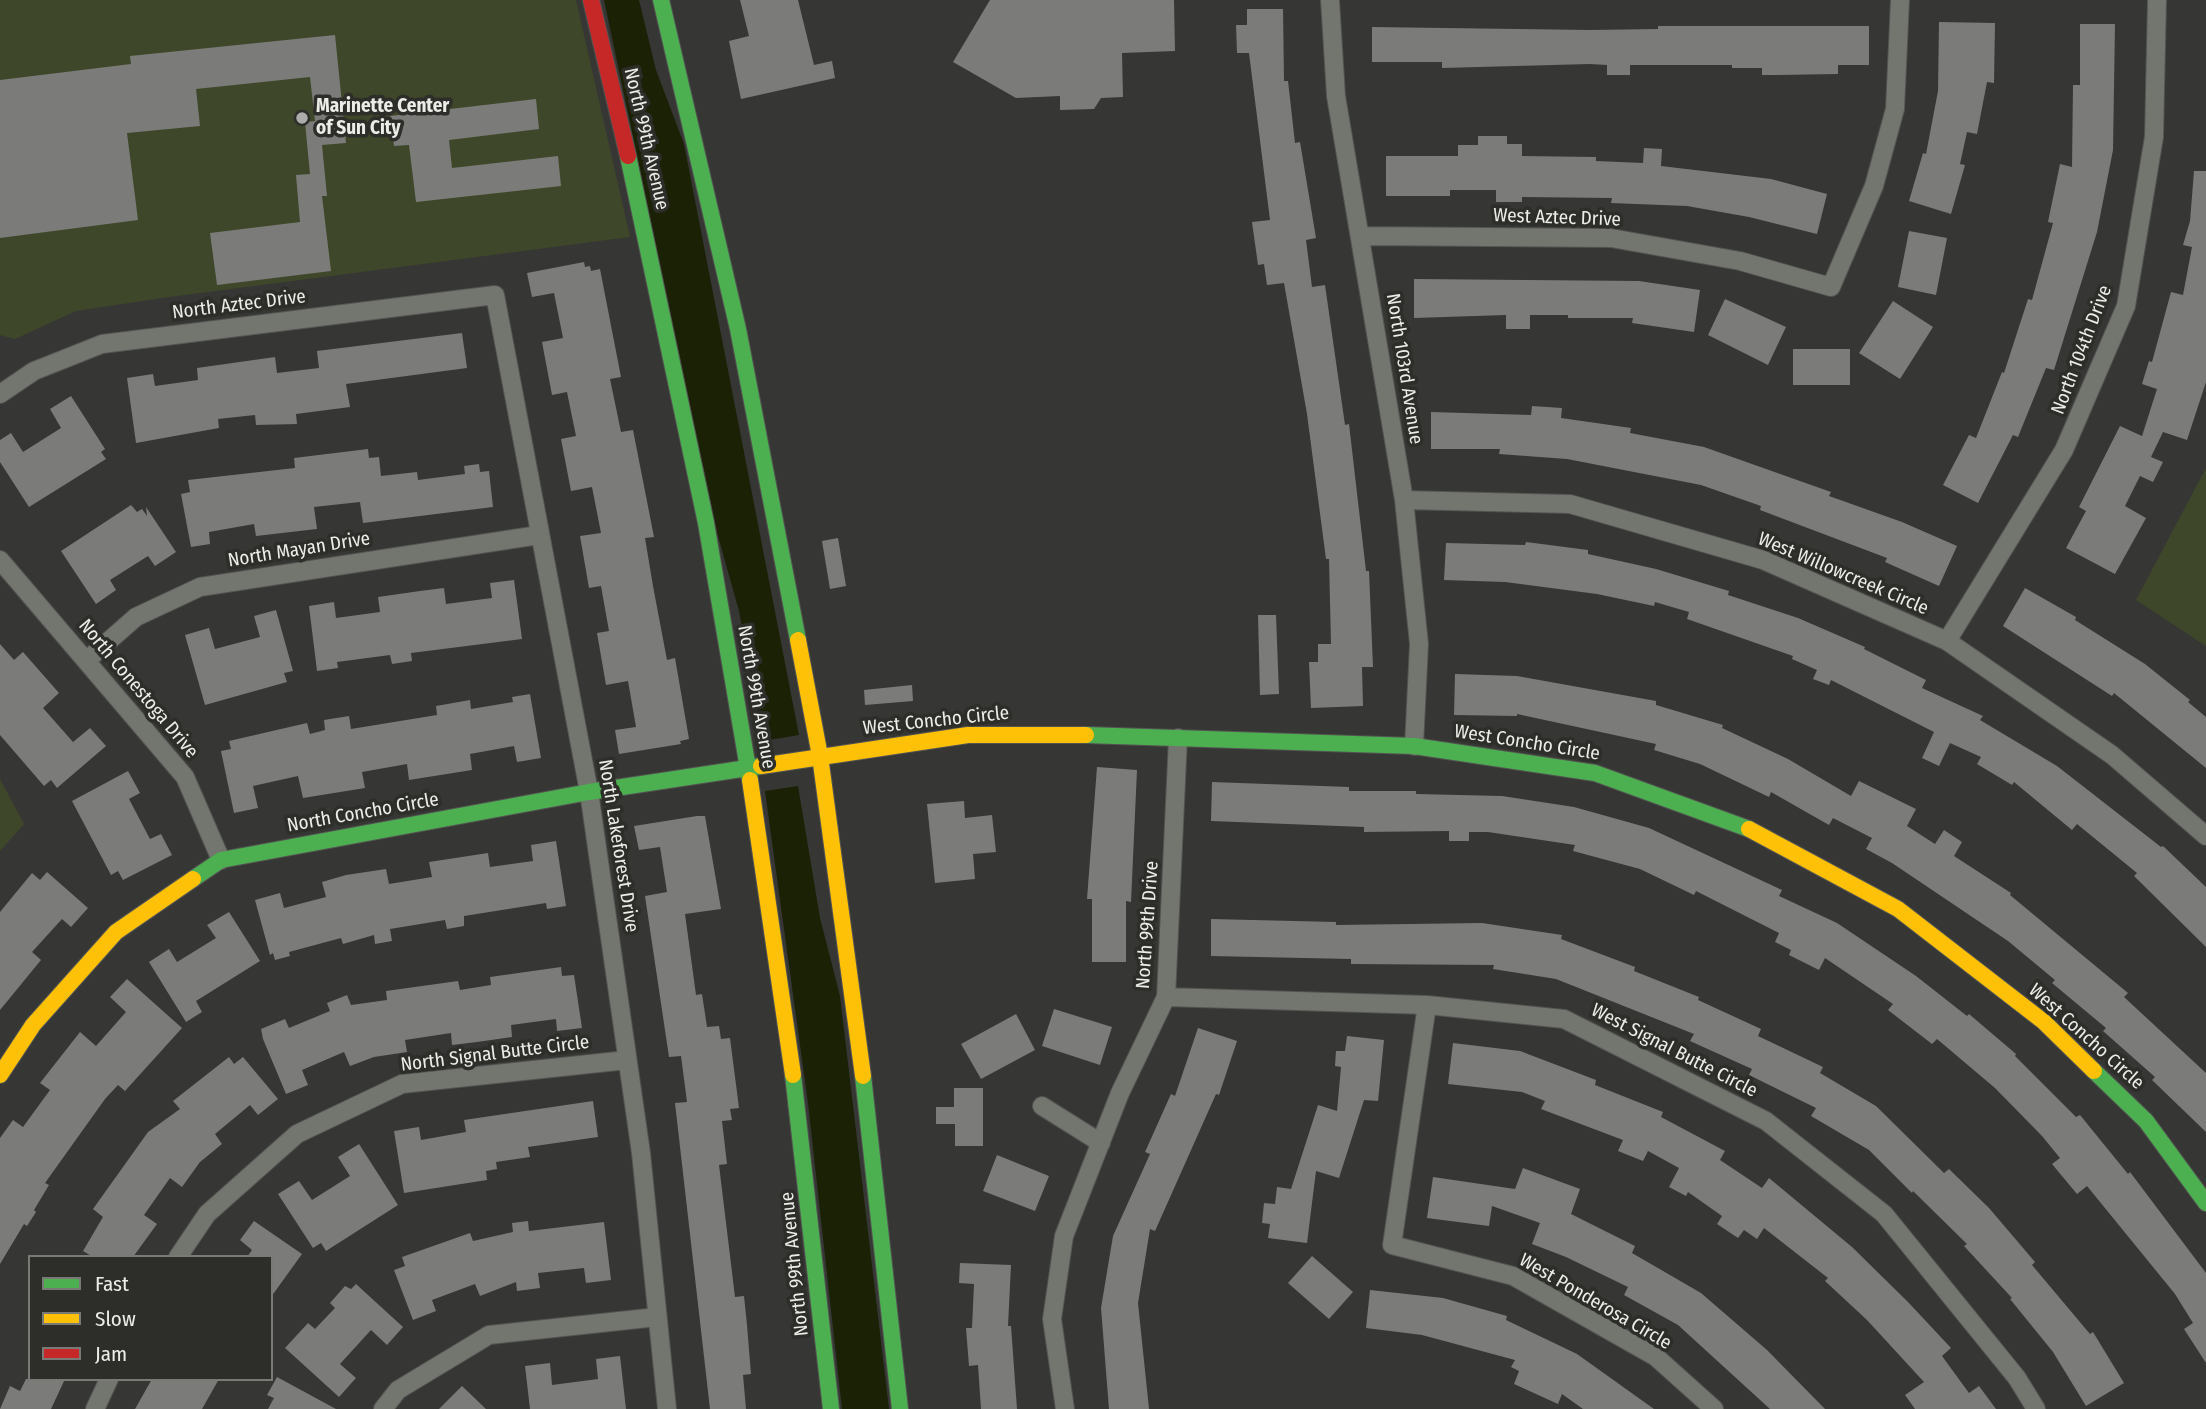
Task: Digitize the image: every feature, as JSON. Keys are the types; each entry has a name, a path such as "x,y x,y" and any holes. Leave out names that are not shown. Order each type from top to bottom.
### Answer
{"main road":[{"name":"North 99th Avenue","path":"590,0 626,143 670,351 747,767 805,1160 831,1409"},
{"path":"661,0 706,182 738,329 820,756 868,1112 900,1409"},
{"name":"West Concho Circle","path":"820,756 993,734 1178,738 1414,746 1595,773 1755,831 1898,909 2044,1022 2146,1121 2206,1203"},
{"name":"North Concho Circle","path":"0,1075 33,1025 116,932 221,860 589,792 820,756"}],"street":[{"name":"North 103rd Avenue","path":"1330,0 1336,96 1404,500 1419,644 1414,746"},
{"name":"West Aztec Drive","path":"1361,236 1611,238 1740,261 1831,287 1874,186 1895,109 1900,0"},
{"name":"North 104th Drive","path":"1947,641 2064,450 2126,306 2154,137 2157,0"},
{"name":"North Aztec Drive","path":"0,394 34,371 102,344 495,295"},
{"name":"North Lakeforest Drive","path":"495,295 589,792 641,1153 667,1409"},
{"name":"West Willowcreek Circle","path":"1404,500 1570,504 1763,560 1947,641 2112,755 2206,836"},
{"name":"North Mayan Drive","path":"87,660 136,617 200,587 539,535"},
{"name":"North Conestoga Drive","path":"0,559 185,777 221,860"},
{"name":"North 99th Drive","path":"1065,1409 1052,1319 1065,1236 1101,1143 1166,996 1178,738"},
{"name":"West Signal Butte Circle","path":"1166,996 1427,1005 1564,1019 1766,1121 1884,1214 2017,1378 2036,1409"},
{"name":"West Ponderosa Circle","path":"1427,1005 1392,1245 1513,1276 1656,1357 1714,1409"},
{"name":"North Signal Butte Circle","path":"179,1255 208,1214 297,1134 402,1084 627,1060"},
{"path":"1042,1106 1101,1143"},
{"path":"383,1409 398,1390 489,1335 657,1317"},
{"path":"94,1409 108,1381"}],"shaded area":[{"name":"Marinette Center of Sun City","path":"0,0 576,0 630,237 76,311 15,339 0,335"},
{"path":"604,0 639,0 656,70 684,144 799,735 763,741 739,611 718,536"},
{"path":"2206,468 2206,646 2136,600"},
{"path":"0,779 24,824 0,851"},
{"path":"798,786 820,918 840,996 889,1409 842,1409 808,1103 765,791"}],"building":[{"path":"740,0 798,0 814,65 832,61 835,78 741,99 729,41 749,36"},
{"path":"990,0 1174,0 1175,51 1122,53 1123,97 1101,98 1094,109 1060,110 1060,96 1016,98 953,62"},
{"path":"1247,9 1283,9 1284,81 1288,81 1295,143 1300,142 1316,238 1306,240 1312,287 1325,285 1345,425 1349,424 1366,571 1369,571 1373,667 1362,667 1363,706 1311,708 1309,662 1318,662 1318,644 1331,644 1329,559 1326,559 1307,414 1284,283 1267,285 1264,264 1258,265 1252,222 1270,220 1249,53 1237,53 1236,25 1247,25"},
{"path":"1939,22 1995,23 1994,83 1987,82 1977,134 1967,132 1960,164 1965,165 1951,214 1909,201 1923,153 1926,154 1938,91"},
{"path":"2080,24 2115,24 2113,150 2097,232 2054,370 2046,368 2018,437 2013,435 1978,503 1943,485 1969,435 1976,438 2002,372 2004,373 2028,299 2032,300 2053,223 2048,222 2060,164 2072,167 2073,85 2080,85"},
{"path":"1658,26 1869,26 1869,65 1838,65 1838,74 1762,75 1762,68 1732,68 1732,65 1630,65 1630,75 1607,75 1607,65 1590,64 1442,68 1442,62 1372,62 1372,27 1590,30 1658,29"},
{"path":"335,35 346,143 322,145 327,196 322,196 331,271 217,285 210,233 300,222 296,175 310,174 305,122 315,121 310,77 196,89 200,126 127,133 138,220 0,238 0,80 131,64 130,56"},
{"path":"536,99 539,129 449,140 452,168 558,156 561,186 416,202 409,145 394,146 390,116"},
{"path":"1478,136 1507,136 1507,144 1522,144 1522,156 1596,157 1596,161 1643,163 1644,148 1662,149 1661,166 1771,179 1827,194 1817,234 1749,217 1687,206 1611,203 1612,198 1522,197 1522,202 1496,202 1496,190 1450,190 1450,196 1386,196 1386,156 1458,156 1458,145 1478,145"},
{"path":"2194,171 2206,171 2206,382 2187,440 2163,432 2151,457 2163,462 2153,482 2140,476 2125,506 2146,518 2115,574 2066,548 2086,511 2079,507 2120,426 2142,436 2157,389 2142,384 2149,361 2152,362 2171,292 2183,295 2192,247 2183,245 2190,221"},
{"path":"1909,231 1947,238 1936,295 1898,287"},
{"path":"584,262 585,267 590,266 591,271 600,269 621,377 610,379 621,432 633,430 654,537 645,538 653,586 667,660 675,658 689,739 680,741 681,744 619,754 615,730 636,727 628,681 606,685 597,633 609,631 601,586 589,588 580,536 601,533 592,487 571,491 561,439 576,436 567,392 552,395 542,342 563,338 554,293 532,297 527,273"},
{"path":"1414,279 1639,281 1700,290 1694,332 1632,323 1633,318 1568,318 1568,315 1530,315 1530,329 1506,329 1506,315 1414,318"},
{"path":"1725,299 1786,327 1768,365 1708,335"},
{"path":"1893,301 1933,327 1900,379 1859,353"},
{"path":"462,333 467,368 346,384 350,407 296,414 297,424 256,425 255,415 218,419 219,428 136,443 127,378 153,374 155,386 198,380 197,368 275,357 277,373 319,368 317,351"},
{"path":"1793,349 1850,349 1850,385 1793,385"},
{"path":"71,396 105,449 101,452 106,459 29,507 0,462 0,440 11,433 23,452 61,428 50,409"},
{"path":"1532,406 1562,408 1561,418 1631,428 1630,433 1704,447 1831,492 1829,496 1902,522 1957,546 1939,586 1885,562 1887,558 1760,510 1761,506 1701,485 1567,459 1499,454 1500,449 1431,449 1431,412 1531,415"},
{"path":"368,449 369,458 379,457 381,476 417,472 418,480 465,474 464,466 479,464 480,472 489,471 493,507 363,523 360,502 314,507 317,529 256,536 254,524 209,532 210,544 191,547 181,494 190,492 188,480 295,468 294,458"},
{"path":"131,505 137,512 142,509 147,516 146,507 176,552 155,566 148,556 110,580 116,590 96,604 61,551"},
{"path":"838,538 846,586 830,589 822,541"},
{"path":"1526,542 1588,550 1588,554 1656,569 1729,591 1728,595 1798,618 1865,647 1864,649 1926,680 1922,688 1983,716 1980,720 2057,766 2163,846 2206,887 2206,947 2134,876 2137,873 2077,824 2072,830 2014,782 2012,785 1977,764 1981,757 1950,743 1939,766 1922,758 1934,732 1831,680 1829,685 1813,679 1817,670 1792,659 1793,656 1687,619 1689,612 1655,602 1654,606 1597,594 1505,582 1444,580 1446,543 1525,545"},
{"path":"514,580 522,639 411,653 412,661 392,664 390,655 337,662 338,668 317,671 309,606 334,602 336,618 380,612 378,597 420,591 444,588 446,604 492,598 490,583"},
{"path":"2025,588 2076,617 2075,620 2145,664 2190,700 2188,702 2206,717 2206,768 2114,693 2112,696 2003,626"},
{"path":"276,610 293,671 284,673 287,682 205,705 185,635 209,628 215,649 260,637 254,616"},
{"path":"1258,615 1276,615 1279,694 1260,695"},
{"path":"0,644 14,660 23,652 59,693 43,708 73,742 90,728 106,746 57,788 51,780 44,786 0,735"},
{"path":"1455,674 1517,676 1656,701 1656,705 1723,725 1722,728 1788,759 1851,796 1859,781 1916,809 1907,826 1935,844 1944,830 1962,842 1954,856 2011,893 2010,895 2128,993 2124,997 2206,1073 2206,1132 2152,1080 2155,1077 2103,1031 2106,1028 2052,983 2055,980 2008,941 1892,863 1866,849 1872,838 1833,818 1829,825 1771,792 1769,797 1700,764 1654,750 1656,744 1517,714 1454,715"},
{"path":"912,685 913,701 865,705 864,690"},
{"path":"530,694 541,758 517,762 514,746 470,754 472,770 409,780 407,764 362,772 365,788 303,798 298,776 253,786 258,808 234,813 221,751 231,749 229,741 307,723 310,734 325,730 324,720 349,716 351,729 437,715 436,706 470,700 471,709 513,702 512,697"},
{"path":"1097,767 1137,770 1131,902 1126,901 1126,962 1092,962 1092,899 1087,899"},
{"path":"128,771 140,793 129,799 150,839 161,834 172,855 123,880 118,871 111,875 72,801"},
{"path":"1212,782 1349,787 1349,791 1416,791 1416,794 1502,796 1574,807 1649,828 1782,890 1779,896 1837,923 1916,976 1967,1016 1969,1014 2016,1054 2015,1056 2076,1117 2080,1115 2128,1174 2130,1172 2206,1273 2206,1363 2184,1329 2193,1323 2175,1294 2087,1186 2077,1194 2052,1164 2060,1158 2042,1136 1995,1088 1937,1039 1932,1044 1888,1010 1893,1004 1825,958 1819,970 1789,955 1791,950 1775,942 1779,933 1696,891 1694,895 1640,869 1573,851 1575,845 1488,832 1469,832 1469,841 1449,841 1449,831 1364,832 1364,827 1211,821"},
{"path":"964,801 965,818 992,815 996,852 973,854 975,879 935,883 927,804"},
{"path":"705,816 721,909 685,914 696,995 702,994 707,1027 719,1026 721,1039 730,1038 739,1108 730,1109 732,1120 722,1121 727,1164 719,1165 735,1297 744,1296 751,1374 743,1375 746,1409 710,1409 675,1103 687,1102 681,1056 669,1057 645,896 667,892 660,847 639,850 634,826"},
{"path":"556,841 566,906 547,909 546,903 464,916 464,926 447,929 445,920 390,929 392,941 375,944 374,935 343,944 341,938 289,952 290,956 275,960 273,953 270,955 255,900 280,893 284,908 326,897 322,882 346,875 386,869 389,884 432,877 429,862 488,853 490,867 533,861 531,845"},
{"path":"47,872 88,908 71,927 62,919 32,952 41,960 0,1010 0,912 32,873 40,880"},
{"path":"229,912 260,961 196,1001 202,1012 186,1022 149,962 169,949 177,962 216,938 207,925"},
{"path":"1211,919 1336,922 1336,925 1482,923 1562,935 1561,939 1635,967 1634,971 1699,997 1698,1000 1761,1029 1758,1036 1823,1067 1820,1073 1876,1106 1944,1173 1949,1169 1989,1208 2035,1262 2032,1265 2090,1334 2093,1332 2124,1383 2086,1406 2053,1352 2010,1299 2012,1298 1964,1246 1967,1244 1913,1191 1912,1193 1869,1150 1811,1116 1816,1108 1749,1075 1752,1069 1690,1041 1694,1034 1556,979 1493,969 1494,965 1351,964 1351,959 1211,956"},
{"path":"561,967 562,976 574,975 582,1028 557,1031 556,1019 511,1025 512,1037 477,1042 452,1045 451,1033 405,1040 407,1052 374,1057 350,1066 344,1052 302,1070 308,1085 286,1094 263,1039 261,1029 285,1019 289,1028 330,1011 327,1003 347,995 351,1005 387,1000 386,991 458,981 460,990 491,985 490,977"},
{"path":"127,979 182,1028 125,1091 118,1085 105,1099 45,1183 49,1185 34,1210 36,1212 27,1226 24,1224 0,1264 0,1138 13,1120 23,1127 50,1090 40,1083 80,1032 96,1046 126,1012 110,997"},
{"path":"1054,1009 1112,1027 1100,1065 1042,1046"},
{"path":"1016,1014 1035,1050 981,1079 961,1044"},
{"path":"1198,1028 1237,1041 1219,1095 1216,1094 1155,1231 1150,1229 1138,1303 1149,1409 1109,1409 1101,1308 1113,1236 1150,1154 1145,1152 1171,1094 1175,1096"},
{"path":"1347,1036 1384,1040 1378,1101 1364,1100 1339,1178 1316,1171 1307,1243 1268,1238 1270,1224 1262,1223 1264,1203 1275,1204 1277,1187 1291,1189 1318,1105 1337,1111 1341,1067 1335,1066 1336,1051 1345,1051"},
{"path":"1453,1043 1520,1051 1596,1080 1595,1085 1663,1112 1661,1117 1725,1151 1720,1160 1762,1188 1769,1178 1852,1247 1908,1302 1951,1348 1942,1356 1969,1393 1979,1386 1996,1409 1915,1409 1905,1395 1924,1382 1867,1320 1825,1281 1828,1278 1764,1228 1757,1239 1744,1230 1738,1238 1717,1224 1722,1216 1688,1192 1686,1196 1669,1187 1679,1168 1648,1151 1643,1161 1618,1151 1623,1140 1541,1109 1545,1101 1522,1092 1448,1084"},
{"path":"229,1057 234,1064 243,1057 278,1099 258,1115 250,1105 215,1134 222,1144 200,1162 182,1187 170,1178 144,1215 157,1224 134,1255 90,1255 83,1251 103,1217 93,1209 148,1132 180,1109 173,1101"},
{"path":"954,1088 983,1088 983,1146 955,1146 955,1124 936,1124 936,1107 954,1107"},
{"path":"593,1101 598,1137 528,1147 530,1157 496,1162 497,1169 486,1171 487,1180 404,1193 394,1131 419,1127 421,1140 466,1132 464,1120"},
{"path":"359,1144 398,1205 326,1251 321,1243 313,1248 278,1194 299,1181 312,1200 350,1176 338,1157"},
{"path":"997,1155 1049,1176 1035,1211 983,1191"},
{"path":"1523,1168 1580,1189 1571,1214 1635,1246 1632,1253 1701,1293 1767,1350 1825,1409 1770,1409 1678,1325 1624,1295 1628,1287 1532,1244 1540,1223 1492,1206 1489,1226 1427,1218 1433,1177 1515,1189"},
{"path":"254,1221 302,1254 273,1294 273,1255 248,1255 252,1250 240,1240"},
{"path":"528,1221 529,1231 604,1222 611,1280 586,1283 584,1268 538,1273 540,1288 517,1291 516,1282 480,1296 475,1284 432,1300 436,1311 413,1320 394,1270 405,1266 402,1257 470,1233 473,1241 513,1232 512,1223"},
{"path":"1312,1256 1353,1292 1329,1319 1288,1283"},
{"path":"960,1263 1011,1265 1008,1326 1011,1326 1017,1409 981,1409 978,1365 969,1366 966,1328 972,1328 974,1284 959,1283"},
{"path":"356,1284 403,1327 387,1345 371,1330 340,1364 356,1378 339,1397 285,1348 308,1323 315,1329 335,1308 330,1303 345,1286 351,1289"},
{"path":"1370,1290 1443,1298 1507,1316 1506,1320 1577,1354 1654,1409 1583,1409 1562,1394 1558,1404 1514,1384 1519,1371 1511,1367 1515,1360 1422,1335 1366,1328"},
{"path":"620,1356 626,1409 530,1409 525,1366 550,1363 552,1385 598,1379 596,1359"},
{"path":"277,1377 336,1409 268,1409 274,1398 267,1395"},
{"path":"26,1379 64,1381 51,1409 0,1409 10,1386 20,1391"},
{"path":"151,1381 218,1381 202,1409 135,1409"},
{"path":"462,1386 486,1409 439,1409"}],"traffic: fast":[{"path":"661,0 738,329 798,640"},
{"path":"628,156 706,523 750,780"},
{"path":"1086,735 1414,746 1595,773 1749,829"},
{"path":"193,879 221,860 589,792 761,766"},
{"path":"2094,1071 2146,1121 2206,1203"},
{"path":"793,1075 831,1409"},
{"path":"863,1076 900,1409"}],"traffic: slow":[{"path":"798,640 820,756 863,1076"},
{"path":"761,766 968,735 1086,735"},
{"path":"750,780 793,1075"},
{"path":"1749,829 1898,909 2044,1022 2094,1071"},
{"path":"0,1075 33,1025 116,932 193,879"}],"traffic: jam":[{"path":"591,0 628,156"}],"place":[{"name":"Marinette Center of Sun City","path":"302,118"}]}
